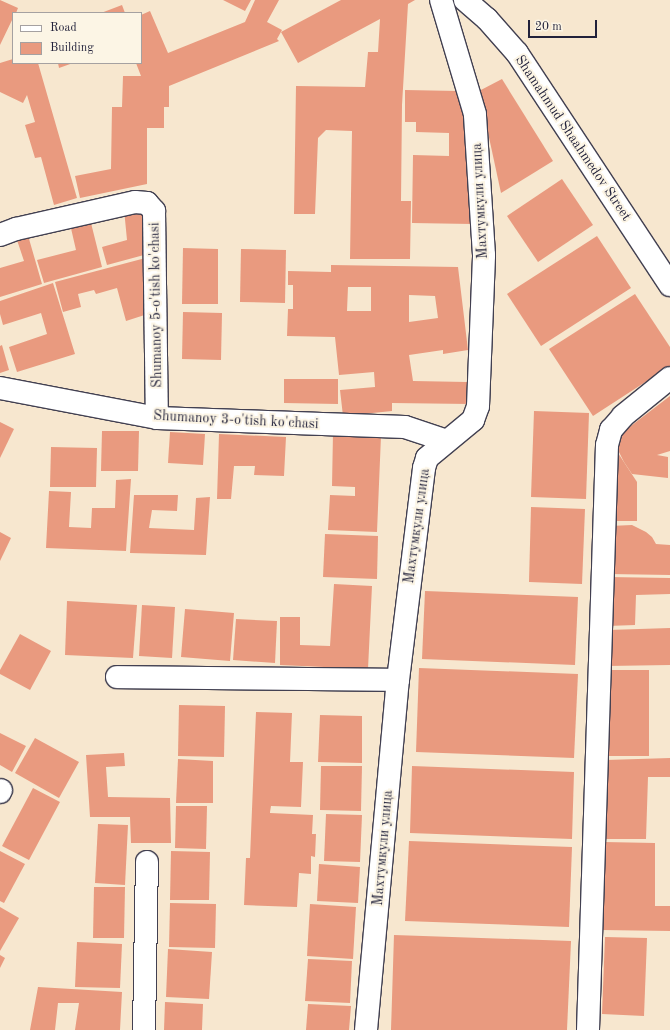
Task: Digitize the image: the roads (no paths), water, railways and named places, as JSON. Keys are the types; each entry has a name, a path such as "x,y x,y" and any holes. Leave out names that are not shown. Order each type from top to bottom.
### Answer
{"street":[{"name":"Махтумкули улица","path":"366,1030 398,680 424,468 427,458 473,420 478,406 484,255 475,114 441,0"},
{"name":"Shamahmud Shaahmedov Street","path":"465,0 487,18 517,53 670,285"},
{"name":"Shumanoy 5-o'tish ko'chasi","path":"0,236 16,229 135,202 147,203 154,211 157,418"},
{"path":"588,1030 607,445 611,430 624,416 670,378"},
{"name":"Shumanoy 3-o'tish ko'chasi","path":"0,388 157,418 406,427 447,441"},
{"path":"117,677 398,680"},
{"path":"144,1030 147,862"}]}
